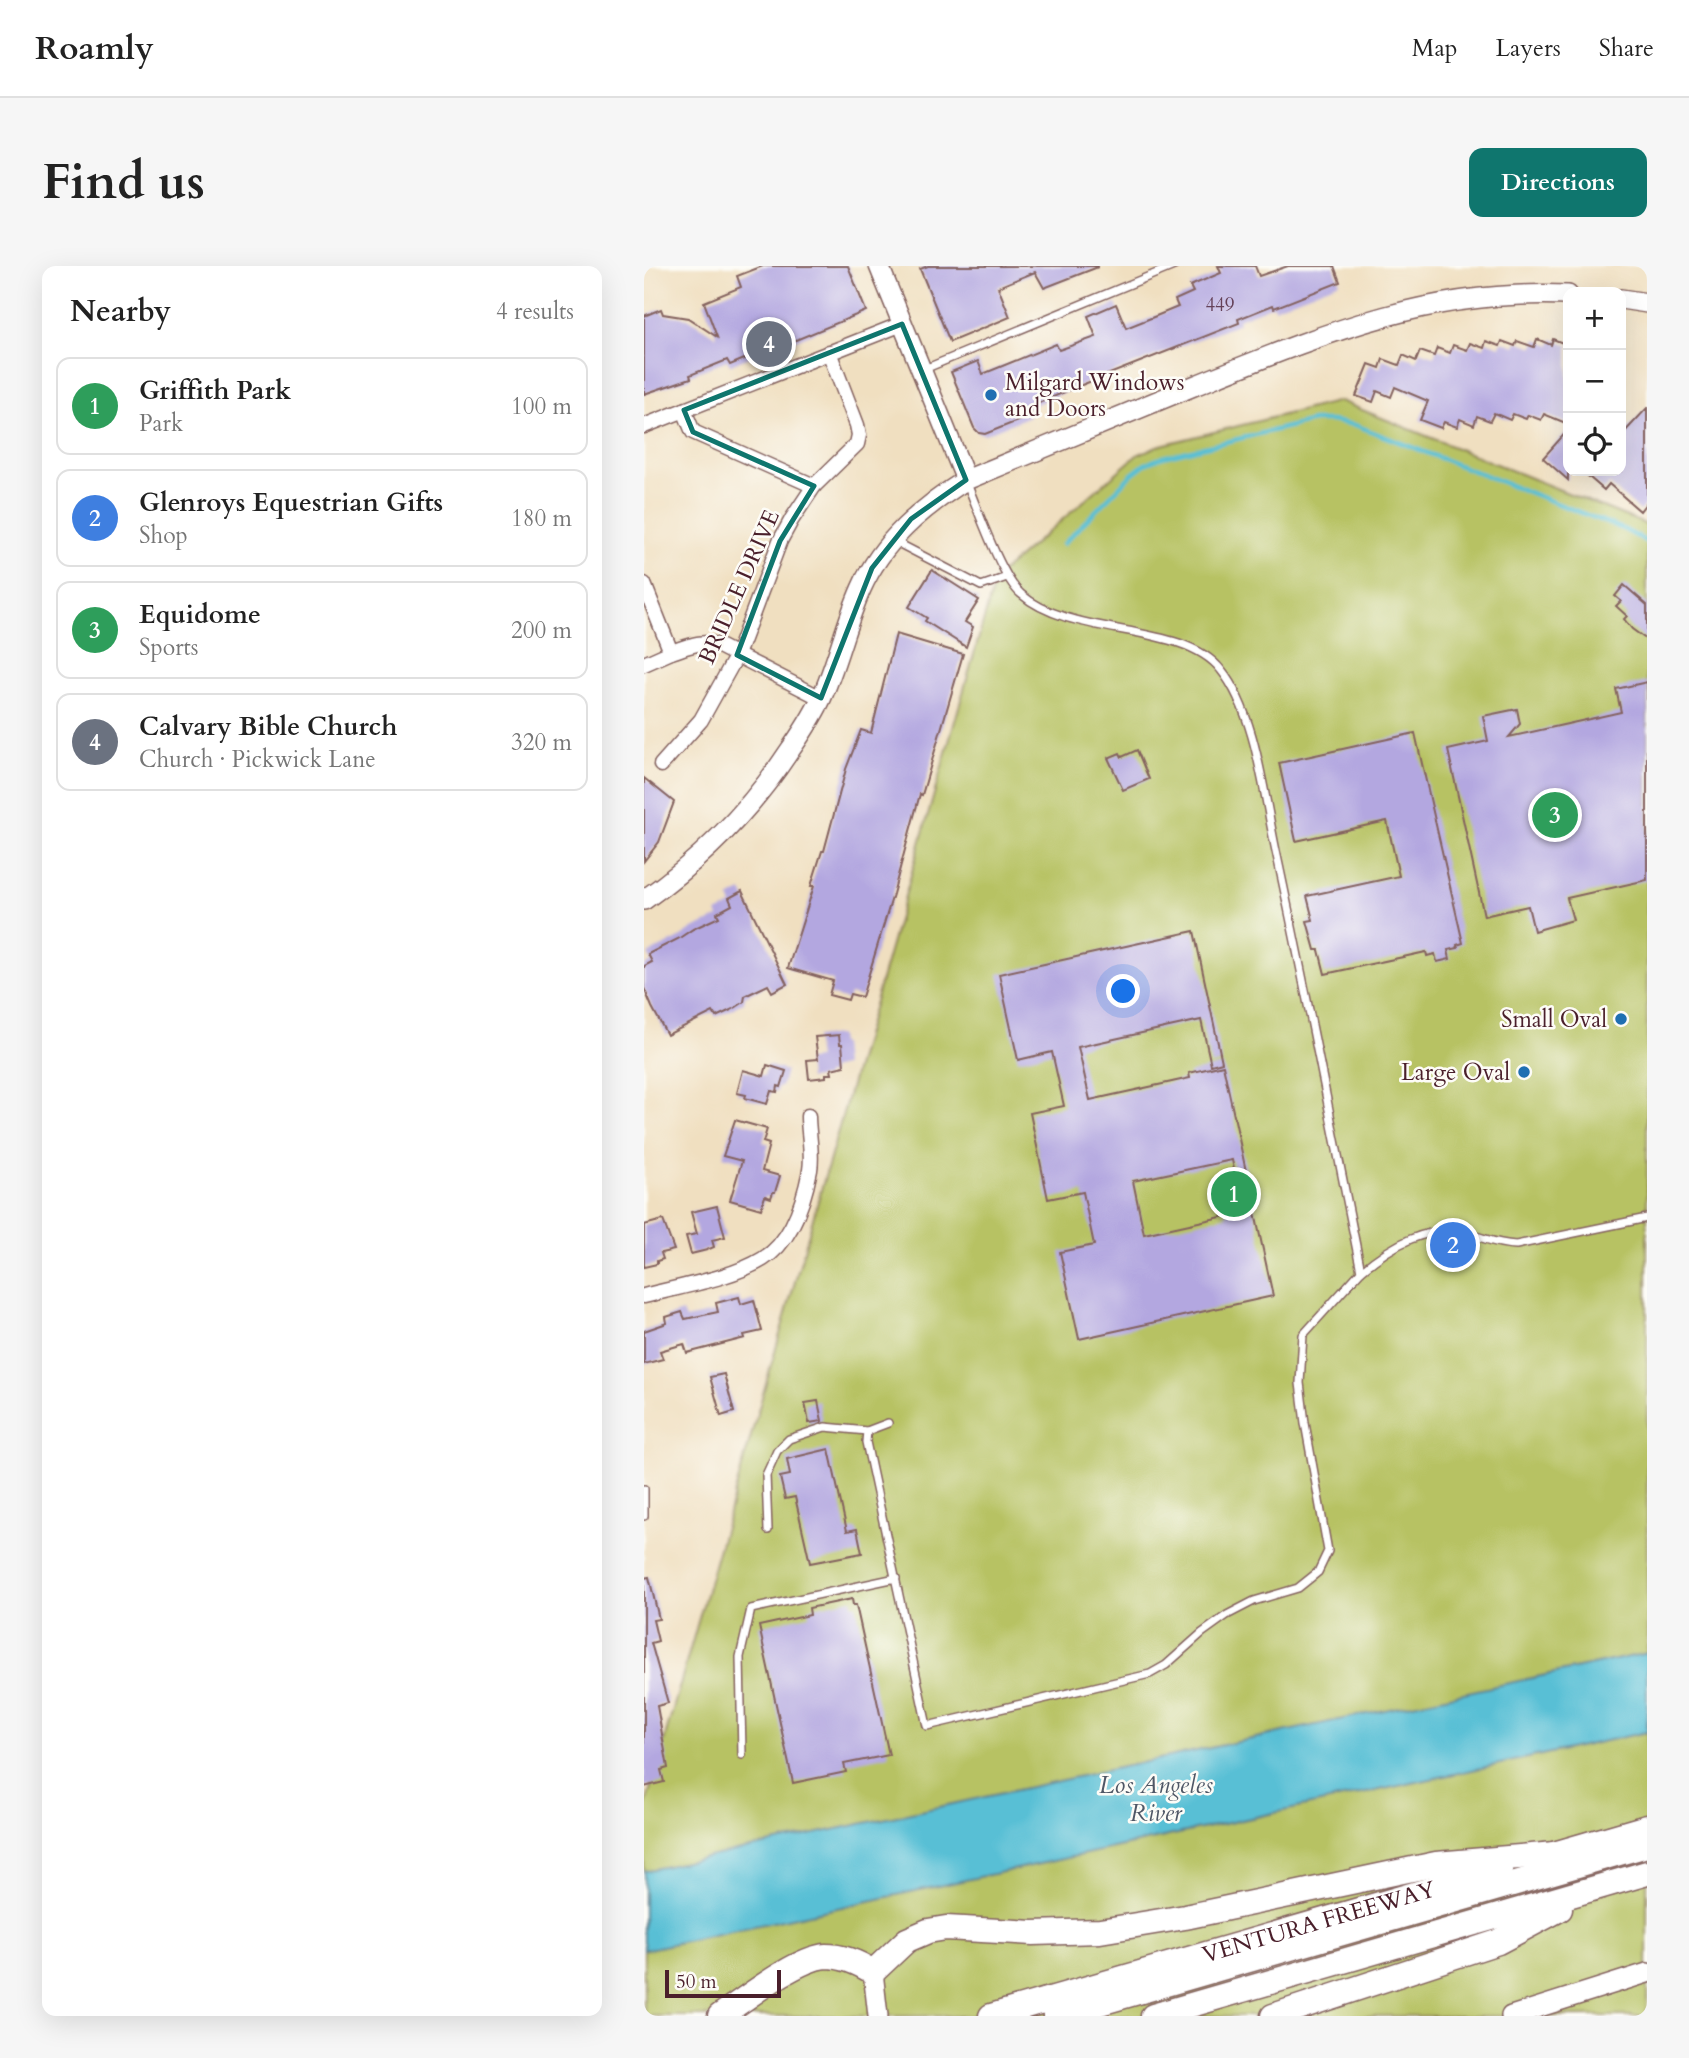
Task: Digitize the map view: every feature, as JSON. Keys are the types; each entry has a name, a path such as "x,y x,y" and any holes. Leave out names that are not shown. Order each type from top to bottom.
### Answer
{"highway":[{"name":"VENTURA FREEWAY","path":"991,2016 1647,1827"},
{"path":"1055,2016 1647,1845"},
{"path":"720,2016 782,1975 814,1958 845,1958 873,1972 907,1940 928,1931 946,1928 1020,1933 1100,1931 1185,1917 1436,1864 1555,1854"},
{"path":"1113,2016 1120,2008 1647,1856"},
{"name":"VENTURA FREEWAY","path":"1153,2016 1647,1873"},
{"path":"1273,2016 1497,1942 1606,1885"}],"main road":[{"path":"879,266 966,480"},
{"path":"644,900 706,852 747,810 800,735 821,698 861,588 892,540 912,519 966,480 1290,348 1371,319 1477,298 1563,295"},
{"path":"1626,300 1647,303"},
{"path":"873,1972 878,2016"},
{"path":"1511,2016 1647,1973"}],"street":[{"path":"644,426 902,324"},
{"name":"BRIDLE DRIVE","path":"662,765 701,720 737,656 780,541 814,486 857,444 857,425 829,352"},
{"path":"684,410 693,432 814,486"},
{"path":"644,584 671,652"},
{"path":"644,664 695,643 707,642 821,698"},
{"path":"644,1296 743,1269 766,1258 785,1238 797,1213 810,1168 808,1116"}],"lane":[{"path":"921,371 1174,266"},
{"path":"966,480 1007,577 1027,599 1068,619 1190,647 1219,667 1237,695 1251,736 1361,1271"},
{"path":"892,540 981,586 1007,577"},
{"path":"867,1431 866,1442 927,1726 1150,1674 1166,1665 1227,1615 1254,1601 1298,1588 1318,1572 1328,1551 1303,1410 1300,1383 1303,1335 1361,1271 1387,1250 1429,1233 1451,1230 1471,1234 1496,1244 1516,1245 1647,1218"},
{"path":"768,1530 766,1475 777,1451 789,1439 825,1427 867,1431 888,1423"},
{"path":"644,1489 644,1516"},
{"path":"742,1755 740,1657 751,1609 896,1578"}],"highlighted area":[{"path":"902,324 966,480 911,519 872,568 821,698 737,655 780,541 814,486 693,432 684,410"}],"green space":[{"path":"1340,401 1647,525 1647,2016 644,2016 644,1811 996,577 1137,455 1157,446"}],"water":[{"name":"Los Angeles River","path":"1647,1653 1647,1732 644,1950 644,1871"}],"building":[{"path":"763,266 848,266 866,311 767,352 766,350 730,365 727,360 690,375 691,378 644,394 644,316 661,309 663,314 688,318 717,337 704,302 741,287 737,276"},
{"path":"928,266 1098,267 1044,288 1035,272 998,287 1010,317 950,342 920,269"},
{"path":"1218,266 1255,266 1259,276 1288,266 1334,266 1340,282 1238,319 1239,323 1027,408 1030,416 985,434 974,428 951,372 978,361 983,374 1056,344 1059,350 1096,337 1088,316 1116,304 1126,328 1178,307 1175,300 1193,292 1190,286 1221,273"},
{"path":"1537,339 1551,345 1553,339 1563,343 1563,422 1544,414 1541,420 1528,415 1526,419 1513,414 1510,420 1494,413 1490,421 1477,416 1474,425 1460,419 1457,427 1444,422 1441,428 1420,420 1428,401 1395,387 1391,397 1377,391 1373,402 1356,396 1369,364 1380,368 1383,359 1399,365 1403,355 1416,361 1420,351 1434,356 1437,348 1450,353 1453,345 1467,350 1470,343 1484,348 1486,341 1500,346 1502,341 1515,346 1517,341 1534,347"},
{"path":"1647,408 1647,502 1640,511 1609,484 1604,490 1588,476 1626,476 1626,431"},
{"path":"1563,436 1563,476 1543,458"},
{"path":"932,570 979,600 965,622 973,627 966,647 925,621 927,618 909,607"},
{"path":"1624,585 1647,605 1647,640 1632,629 1624,619 1627,616 1616,606 1621,601 1615,596"},
{"path":"896,634 963,654 862,997 850,994 848,1000 829,995 833,981 788,968 846,769 861,730 871,733"},
{"path":"1647,682 1647,880 1567,898 1573,920 1534,931 1528,906 1484,916 1448,750 1488,741 1483,716 1517,709 1520,724 1509,737 1621,712 1616,689"},
{"path":"1415,733 1463,943 1457,945 1458,948 1448,950 1450,959 1437,962 1435,954 1427,956 1426,952 1325,974 1307,921 1313,920 1307,896 1399,876 1387,821 1296,841 1279,763"},
{"path":"1137,750 1149,779 1123,790 1108,758 1120,753 1122,757"},
{"path":"644,778 674,802 659,842 644,861"},
{"path":"742,891 787,984 772,992 768,985 745,996 744,1002 733,1009 716,1017 713,1012 667,1035 644,988 644,966 652,962 648,954 719,917 717,913 732,905 729,898"},
{"path":"1194,931 1222,1062 1211,1065 1201,1020 1078,1047 1090,1100 1190,1078 1189,1073 1223,1065 1273,1296 1079,1339 1060,1252 1094,1245 1083,1192 1048,1199 1030,1113 1064,1106 1052,1052 1018,1060 999,974","holes":["1232,1160 1242,1206 1227,1212 1226,1216 1144,1234 1133,1181"]},
{"path":"839,1035 844,1066 831,1069 832,1074 826,1074 826,1077 809,1079 807,1060 818,1059 815,1037"},
{"path":"767,1065 786,1071 781,1087 778,1086 777,1092 771,1091 767,1104 737,1093 743,1070 764,1076"},
{"path":"735,1120 767,1129 763,1142 769,1144 762,1171 780,1176 775,1192 771,1198 765,1196 761,1209 730,1200 742,1161 723,1156"},
{"path":"717,1206 725,1237 712,1240 714,1247 691,1254 686,1236 697,1234 691,1212"},
{"path":"663,1220 674,1250 661,1253 663,1259 657,1261 657,1264 644,1267 644,1225"},
{"path":"739,1297 741,1304 754,1300 762,1331 687,1353 684,1344 660,1351 663,1359 644,1364 644,1331 667,1323 666,1317 682,1312 685,1319 718,1312 716,1303"},
{"path":"724,1374 734,1412 721,1416 710,1377"},
{"path":"818,1401 822,1421 809,1423 805,1403"},
{"path":"829,1449 847,1531 857,1529 862,1553 810,1563 795,1497 785,1499 780,1477 790,1475 787,1459"},
{"path":"649,1577 659,1619 653,1620 658,1641 651,1643 668,1703 657,1706 668,1768 661,1770 664,1782 644,1787 644,1578"},
{"path":"852,1599 853,1605 856,1605 889,1755 844,1764 846,1772 793,1783 759,1626 810,1615 809,1608"}],"waterway":[{"path":"1063,544 1145,464 1163,457 1313,421 1355,425 1623,529 1647,542"}],"place":[{"name":"Calvary Bible Church","path":"769,344"},
{"name":"Milgard Windows and Doors","path":"991,395"},
{"name":"Equidome","path":"1555,815"},
{"name":"Small Oval","path":"1621,1019"},
{"name":"Large Oval","path":"1524,1072"},
{"name":"Griffith Park","path":"1234,1194"},
{"name":"Glenroys Equestrian Gifts","path":"1453,1245"}]}
